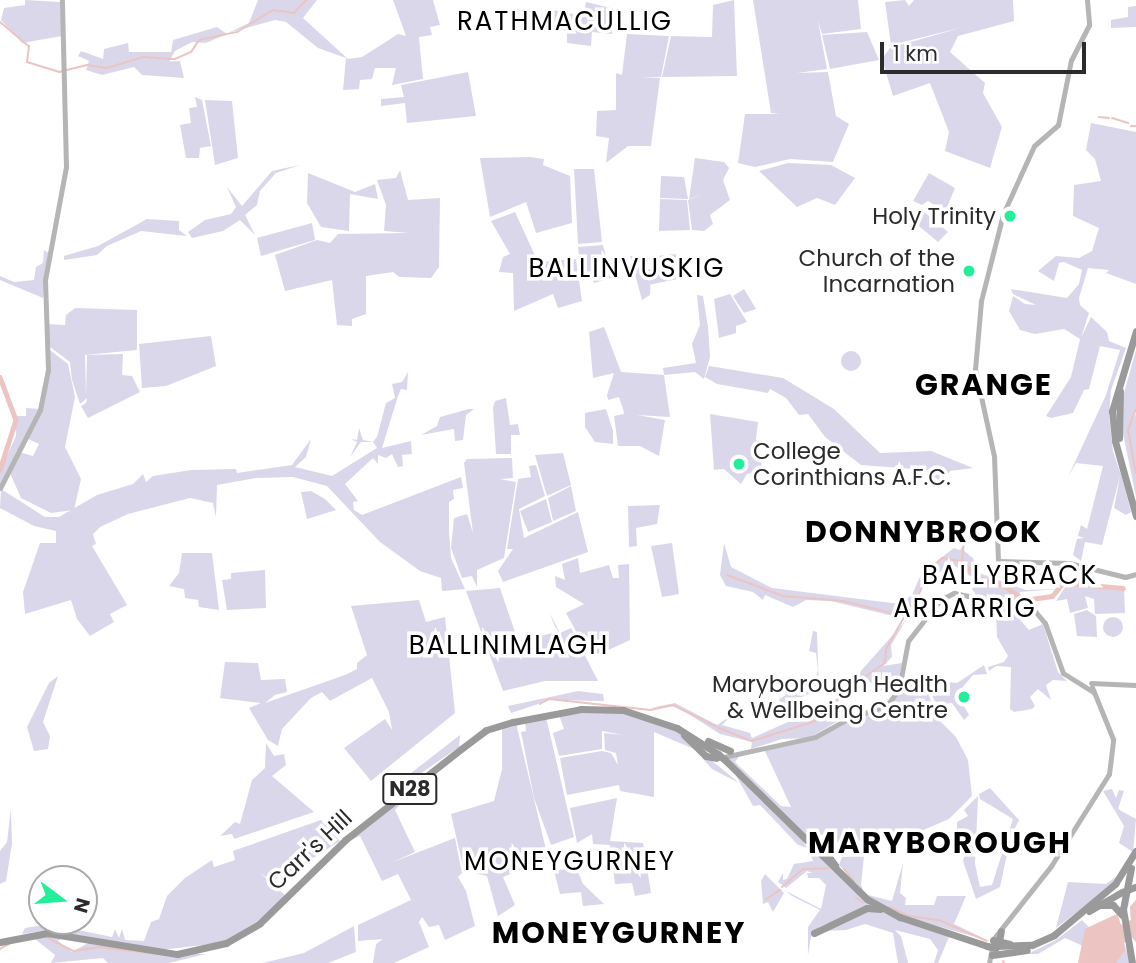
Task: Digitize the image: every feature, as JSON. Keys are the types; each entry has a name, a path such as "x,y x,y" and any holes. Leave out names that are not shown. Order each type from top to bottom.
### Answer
{"highway":[{"path":"1136,331 1112,411 1136,522"},
{"path":"1136,340 1118,409 1120,445 1136,516"},
{"path":"1131,492 1136,503"},
{"name":"Carr's Hill","path":"0,942 23,935 47,933 167,954 213,948 260,923 345,840 486,730 581,709 646,716"},
{"name":"N28","path":"646,716 729,755 849,883 884,910 992,948 1024,949 1050,941 1088,912 1122,891"},
{"name":"N28","path":"646,716 686,732 717,756 729,755"},
{"name":"N28","path":"824,847 849,883"},
{"path":"1134,963 1125,924 1125,894 1136,853"},
{"name":"N28","path":"1078,916 1119,879 1136,853"},
{"path":"1125,924 1135,884 1136,864"},
{"name":"N28","path":"992,948 1032,945 1135,884"},
{"path":"1088,912 1113,905 1125,924"},
{"path":"814,933 867,908 884,910"},
{"path":"992,948 1001,931"}],"main road":[{"path":"0,488 40,410 48,370 43,314 45,280 65,177 62,0"},
{"path":"1087,0 1089,25 1070,60 1058,125 1034,146 1003,214 981,301 975,370 994,456 998,561 1073,563 1125,577 1136,574"},
{"path":"999,552 1007,562"},
{"path":"729,755 780,741 816,737 848,719 888,704 899,689 908,641 940,600 954,593 1034,610 1045,623 1061,670 1089,686 1136,685"},
{"path":"1001,931 1051,866 1110,772 1113,739 1089,686"}],"shaded area":[{"path":"25,0 60,2 62,36 22,43 1,20 4,8 25,5"},
{"path":"258,0 317,0 303,18 348,59 362,57 398,34 406,36 393,0 433,0 440,25 430,27 432,35 419,37 423,79 392,85 396,68 375,68 372,79 360,80 359,89 343,90 346,58 318,48 286,22 275,20 228,33 249,23"},
{"path":"734,0 737,76 662,77 671,36 712,37 713,5"},
{"path":"753,0 858,0 861,29 822,34 818,21 827,69 797,73 828,72 836,116 849,124 833,162 790,159 755,167 738,163 745,114 780,114 771,113"},
{"path":"905,0 909,6 914,0 1013,0 1014,21 958,36 950,52 985,83 983,93 1002,127 990,168 945,151 949,132 930,83 893,96 882,59 890,48 960,28 891,45 885,2"},
{"path":"586,2 615,9 612,34 592,32 591,46 567,43 567,32 551,23 553,10 583,16"},
{"path":"1136,6 1136,27 1111,28 1111,20 1128,17 1128,7"},
{"path":"217,27 227,34 206,43 192,42 175,51 169,61 180,61 184,78 142,75 134,67 102,75 86,70 89,61 78,56 81,51 103,59 104,49 128,43 129,52 171,52 173,40"},
{"path":"867,32 879,60 830,69 822,35"},
{"path":"627,34 669,36 661,77 641,77 660,78 651,146 628,146 606,163 609,138 596,136 597,111 616,110 616,73 622,75"},
{"path":"468,72 476,116 407,123 405,103 381,106 381,99 404,97 401,85"},
{"path":"195,97 202,100 211,146 200,148 199,158 186,158 180,125 191,123 189,108 197,107"},
{"path":"205,100 232,101 238,158 215,165"},
{"path":"1091,123 1136,132 1136,284 1106,273 1109,270 1088,268 1079,298 1080,305 1089,313 1081,338 1091,317 1107,332 1109,341 1126,348 1111,390 1109,416 1113,451 1131,512 1126,515 1114,508 1120,476 1102,545 1085,542 1081,561 1073,555 1077,539 1084,538 1078,536 1081,525 1087,529 1103,466 1076,463 1068,477 1106,395 1120,350 1100,346 1089,389 1084,390 1073,413 1051,418 1046,416 1071,377 1080,339 1064,329 1035,334 1020,330 1009,311 1013,296 1025,304 1036,305 1013,294 1011,289 1067,298 1079,284 1082,270 1064,262 1059,263 1054,281 1038,271 1056,256 1079,258 1092,251 1099,228 1073,216 1074,185 1101,181 1095,159 1086,150"},
{"path":"480,158 544,159 543,165 570,176 572,223 536,233 526,202 490,217"},
{"path":"695,158 724,162 729,168 723,180 730,200 710,215 713,224 704,231 692,230 688,200 703,194 689,199"},
{"path":"788,163 831,165 855,178 835,205 817,198 797,207 759,171"},
{"path":"300,165 276,173 260,191 257,205 245,215 255,235 240,220 223,231 192,238 188,232 205,220 231,214 236,207 227,187 242,206 272,171"},
{"path":"574,169 594,169 602,242 578,244"},
{"path":"400,170 408,200 440,198 439,267 431,278 399,277 393,272 366,276 366,314 352,319 352,326 337,325 332,280 285,291 275,255 317,240 330,243 338,234 409,233 384,231 386,205 377,180 396,178"},
{"path":"308,173 355,192 375,184 378,199 350,194 349,231 321,227 307,203"},
{"path":"929,173 955,188 945,212 928,201 922,205 913,201"},
{"path":"661,176 684,177 688,199 660,198"},
{"path":"660,199 687,200 690,230 659,231"},
{"path":"921,209 948,232 938,242 913,221"},
{"path":"515,212 538,262 576,259 582,301 558,308 553,294 514,311 513,273 499,272 503,257 510,254 491,221"},
{"path":"147,219 179,221 179,230 187,236 141,231 107,246 97,255 64,260 64,256 98,246"},
{"path":"312,223 315,240 261,256 257,238"},
{"path":"603,245 611,278 594,283 592,277 582,279 578,247"},
{"path":"44,250 50,254 43,298 0,280 0,276 14,282 34,280 36,267 43,263"},
{"path":"676,254 676,261 687,259 688,277 648,285 656,256"},
{"path":"630,256 645,256 645,269 651,269 650,295 642,300"},
{"path":"744,289 756,309 744,313 733,296"},
{"path":"730,294 747,322 736,326 736,333 719,338 714,299"},
{"path":"697,295 703,296 710,357 704,379 695,372 664,375 663,368 696,363 692,344 700,325"},
{"path":"75,308 137,310 137,350 85,355 86,395 87,355 123,354 122,375 132,376 140,392 88,418 81,406 86,403 87,398 80,404 72,380 70,362 50,347 46,324 65,325 66,315"},
{"path":"604,327 621,372 664,375 670,417 637,415 665,420 659,456 640,446 618,446 614,416 624,414 623,409 619,397 608,400 607,395 614,373 593,378 589,332"},
{"path":"211,336 216,366 166,386 142,388 139,344"},
{"path":"50,350 68,364 75,397 65,447 81,479 74,510 51,513 21,498 10,473 19,452 33,456 39,444 26,438 36,421"},
{"path":"1136,350 1136,411 1130,424 1136,414 1136,497 1121,424 1122,400"},
{"path":"851,351 858,354 861,361 858,368 851,371 844,368 841,361 844,354"},
{"path":"709,366 783,378 834,409 880,453 931,451 973,468 950,471 946,478 938,480 928,470 861,465 825,437 808,414 799,415 786,398 770,389 768,393 717,384 705,377"},
{"path":"408,372 407,390 401,389 382,448 411,441 412,454 402,455 403,466 398,467 392,454 386,458 378,455 378,464 373,458 345,484 358,501 353,502 354,510 362,515 461,477 463,488 453,490 454,499 449,502 449,532 451,558 465,589 442,591 441,578 420,571 380,542 327,486 293,477 256,478 217,485 216,517 213,503 190,498 128,514 100,527 93,534 96,544 92,546 127,605 110,614 114,622 90,636 77,619 71,600 25,614 23,592 40,543 56,543 56,531 34,526 0,508 1,489 45,517 59,517 97,495 133,484 143,474 146,482 153,476 191,470 236,469 237,473 292,465 311,439 306,457 295,467 332,476 377,448 373,442 377,437 386,403 395,398 392,384 402,382"},
{"path":"506,398 510,425 518,424 520,435 511,435 511,454 496,454 493,408 495,401"},
{"path":"26,408 39,409 0,485 0,471 16,436 16,416 26,416"},
{"path":"474,409 466,415 463,440 455,441 454,429 421,435 437,426 440,417"},
{"path":"606,409 613,431 613,444 595,442 585,427 585,413"},
{"path":"710,414 758,422 756,439 763,471 747,474 741,484 724,469 714,470"},
{"path":"359,428 363,440 373,442 361,442 350,457 357,442 351,439 357,440"},
{"path":"563,453 571,485 547,496 535,455"},
{"path":"512,458 513,478 500,479 516,482 504,558 477,570 477,587 472,576 462,578 451,548 454,518 467,514 473,533 464,463 467,459"},
{"path":"536,465 545,496 519,509 524,538 578,512 588,552 503,582 498,571 513,549 507,549 518,479 531,477 529,466"},
{"path":"571,486 576,511 553,521 548,498"},
{"path":"311,491 325,499 336,510 307,519 301,492"},
{"path":"546,499 552,522 528,532 520,511"},
{"path":"660,505 657,524 636,528 637,546 629,547 628,506"},
{"path":"965,542 963,550 973,558 979,573 1026,590 1060,589 1020,592 1017,603 976,595 972,589 976,580 952,564 925,582 906,615 893,616 831,601 806,600 793,607 765,595 763,600 753,592 726,586 720,575 724,543 731,567 772,588 900,604 912,595 922,572 954,548 960,550"},
{"path":"672,543 679,594 662,597 651,546"},
{"path":"182,553 212,553 219,610 199,607 198,600 185,598 184,589 169,586 179,573"},
{"path":"578,558 580,573 609,565 613,578 619,578 618,565 629,564 630,640 602,653 589,655 566,613 584,604 556,587 555,576 565,580 562,564"},
{"path":"265,570 266,608 227,610 222,580 231,579 231,573"},
{"path":"1068,583 1124,588 1125,613 1095,614 1094,599 1085,596 1088,608 1070,613 1067,599 1056,601"},
{"path":"500,588 518,641 553,633 562,643 549,612 560,633 571,628 598,681 545,681 503,691 466,591"},
{"path":"981,599 1015,608 1015,614 1029,630 1043,624 1058,672 1067,681 1053,680 1046,685 1051,700 1038,689 1030,697 1035,706 1032,709 1014,712 1010,709 1011,667 996,666 989,671 988,667 1004,662 1008,656 997,637 996,614 983,608"},
{"path":"419,600 426,622 445,617 455,713 371,781 344,748 385,719 392,730 389,712 372,678 330,701 322,692 311,698 282,729 278,746 268,740 249,708 261,703 220,698 225,662 258,663 261,680 285,679 287,692 275,695 265,703 345,675 357,669 357,663 367,655 351,606"},
{"path":"1087,610 1096,616 1097,637 1077,636 1074,614"},
{"path":"1109,617 1117,617 1123,627 1117,637 1109,637 1103,631 1103,623"},
{"path":"906,620 891,645 892,657 883,666 902,663 897,689 893,682 880,692 866,678 834,704 840,720 809,738 782,739 751,749 752,742 720,734 676,706 650,708 675,703 717,725 731,716 722,725 750,733 752,738 788,722 809,721 821,716"},
{"path":"813,631 817,632 819,690 787,703 780,712 779,693 780,699 788,693 812,691 818,670 816,653 809,651"},
{"path":"984,665 987,674 973,675 957,694 969,715 964,720 952,703 936,705 931,692 947,682 957,683"},
{"path":"58,676 43,722 50,736 48,749 34,751 27,727 49,683"},
{"path":"918,679 927,688 935,716 956,737 968,760 972,796 949,819 907,837 835,842 832,833 821,835 822,844 815,846 724,757 740,755 735,762 781,806 791,807 764,749 803,741 889,705 902,681 910,684"},
{"path":"578,691 603,694 604,701 550,700 511,713 508,706"},
{"path":"602,709 638,716 676,731 739,783 712,769 694,749 654,732 654,797 620,791 619,785 567,795 560,758 602,751 611,753 618,765 616,753 605,750 604,733 623,735 602,731 602,749 559,756 553,733 564,729 559,715 601,711 601,717"},
{"path":"546,717 574,837 551,845 534,798 521,732 526,731 525,722"},
{"path":"516,723 548,858 503,877 515,905 498,916 487,876 464,871 451,814 494,801 502,769 502,727"},
{"path":"460,735 459,747 417,776 403,793 391,802 384,794"},
{"path":"266,743 274,756 284,754 286,765 272,776 314,812 234,839 232,834 220,836 235,822 240,824 252,780 265,768"},
{"path":"734,772 807,848 798,845 760,805 753,806"},
{"path":"423,780 395,810 415,852 393,862 455,838 462,873 458,877 466,891 475,926 445,940 439,925 429,927 422,917 419,922 429,947 394,963 373,963 376,944 383,939 358,941 358,925 411,900 398,874 382,881 360,836 347,842"},
{"path":"990,788 1019,820 1011,836 1000,887 976,899 963,861 967,845 957,845 957,822 968,816 964,810 978,796 975,864 980,887 992,885 1013,819 980,799 979,794"},
{"path":"1112,789 1116,798 1119,790 1124,791 1118,809 1136,819 1133,852 1119,843 1124,826 1103,791"},
{"path":"617,798 610,841 643,843 651,893 635,896 632,883 615,884 610,845 593,844 592,834 577,843 570,808"},
{"path":"11,808 12,844 6,881 0,884 0,851 7,842"},
{"path":"321,820 340,841 290,873 285,870 273,882 259,872 286,896 263,918 221,943 160,950 67,935 98,934 112,937 115,929 119,938 122,929 125,940 144,941 151,922 159,919 167,896 185,878 212,860 214,867 235,860 233,851"},
{"path":"813,849 879,911 949,937 938,963 934,963 938,950 930,939 895,930 901,936 908,963 898,963 893,933 865,924 846,930 825,931 828,923 819,927 811,937 808,955 808,927 820,910 786,891 821,909 826,885 819,878 808,878 807,873 812,873 807,871 786,888 778,882 783,873 783,880 787,879 794,864 813,861 809,850"},
{"path":"864,856 861,885 864,892 839,865 842,857"},
{"path":"903,863 900,893 906,898 905,905 934,905 937,896 966,896 954,924 989,941 896,914 864,894 892,901"},
{"path":"576,867 583,884 604,904 583,906 581,892 560,894 554,871"},
{"path":"1124,871 1111,886 1056,928 1068,882 1106,884"},
{"path":"765,874 784,893 773,912 768,902 763,904 761,881"},
{"path":"1136,900 1136,942 1131,936 1124,943 1131,963 1078,963 1083,946 1065,938 1038,954 1028,954 1056,940 1082,920 1089,927 1117,914 1121,925 1131,920 1130,907"},
{"path":"1136,900 1136,942 1131,936 1124,943 1125,950 1116,963 1078,963 1085,929 1117,914 1121,925 1131,920 1130,907"},
{"path":"354,926 356,952 328,963 263,963 304,953"},
{"path":"36,935 62,937 58,941 72,952 90,942 148,953 206,954 169,963 108,963 103,958 51,963 55,955 35,939"}],"waterway":[{"path":"0,22 29,46 27,62 59,72 88,65 107,68 144,57 175,59 191,52 199,40 237,32 273,10 294,13 306,0"},
{"path":"1099,117 1109,118"},
{"path":"1112,118 1128,123"},
{"path":"1131,126 1136,126"},
{"path":"0,377 16,420 0,470"},
{"path":"1136,409 1128,430 1136,473"},
{"path":"962,560 964,541"},
{"path":"727,575 783,596 843,601 896,614 915,604 928,572 942,558 962,561"},
{"path":"962,561 977,578 1005,586 1024,600 1052,596 1062,584"},
{"path":"1067,583 1123,588"},
{"path":"808,724 821,718 850,687 885,663 886,649 906,614"},
{"path":"540,704 549,699 650,710 673,705 717,727"},
{"path":"719,728 752,741 806,724"},
{"path":"782,887 803,869 828,868"},
{"path":"844,869 854,881"},
{"path":"766,899 780,890"},
{"path":"856,898 864,903"},
{"path":"889,907 909,916 939,920 987,941"},
{"path":"46,937 74,951 98,947 157,954"},
{"path":"0,949 9,944"}],"place":[{"name":"Holy Trinity","path":"1010,216"},
{"name":"Church of the Incarnation","path":"969,271"},
{"name":"College Corinthians A.F.C.","path":"739,464"},
{"name":"Maryborough Health & Wellbeing Centre","path":"964,697"}],"district":[{"name":"RATHMACULLIG","path":"565,22"},
{"name":"BALLINVUSKIG","path":"627,269"},
{"name":"GRANGE","path":"984,385"},
{"name":"DONNYBROOK","path":"924,532"},
{"name":"BALLYBRACK","path":"1010,576"},
{"name":"ARDARRIG","path":"965,609"},
{"name":"BALLINIMLAGH","path":"509,646"},
{"name":"MARYBOROUGH","path":"940,843"},
{"name":"MONEYGURNEY","path":"570,862"},
{"name":"MONEYGURNEY","path":"619,933"}]}
